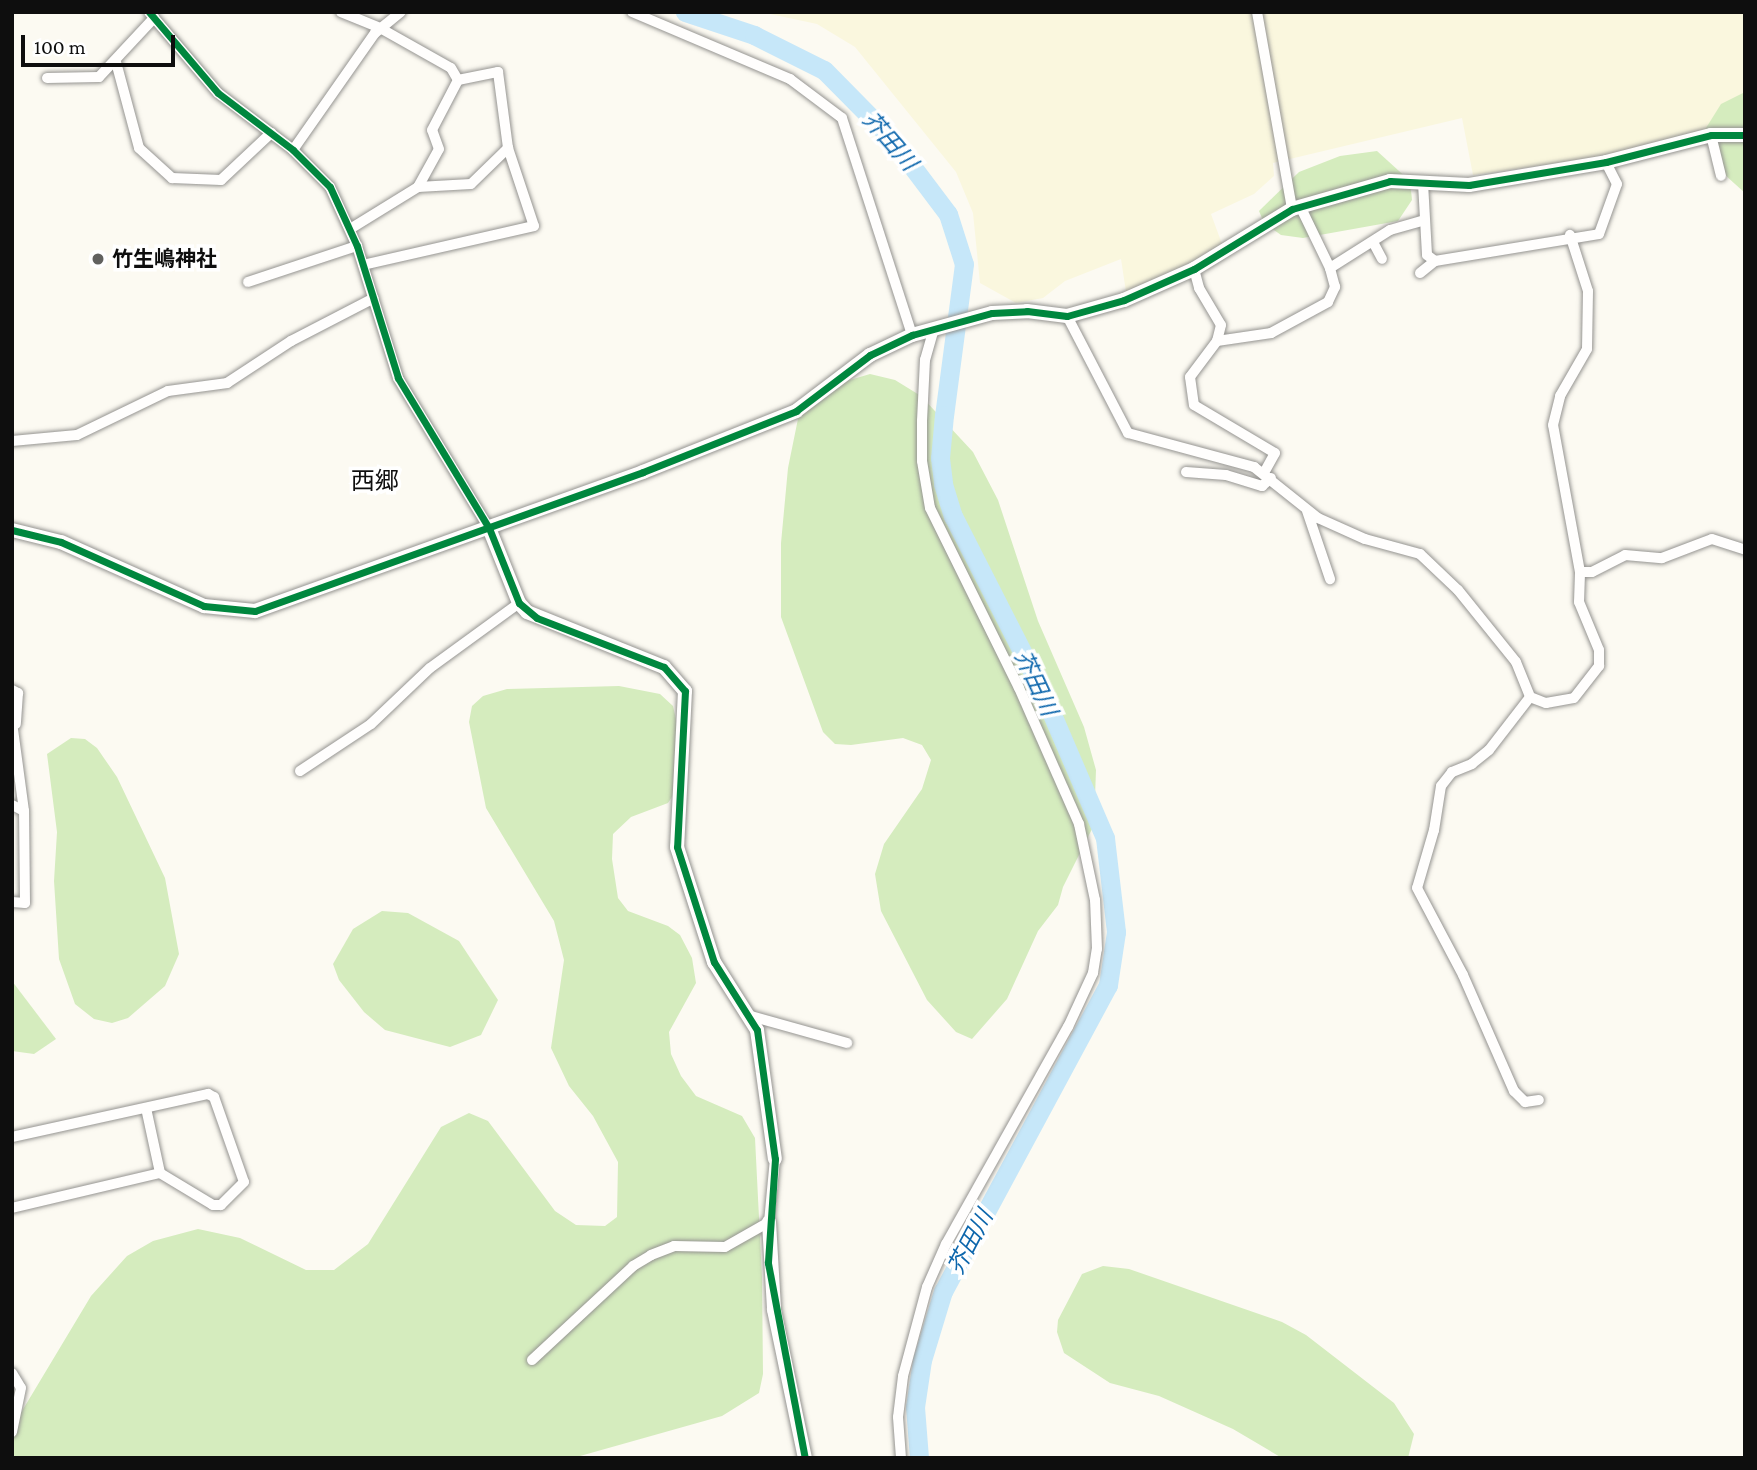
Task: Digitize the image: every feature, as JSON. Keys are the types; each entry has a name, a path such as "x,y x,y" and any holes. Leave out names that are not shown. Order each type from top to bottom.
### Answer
{"street":[{"path":"341,12 380,28 451,68 458,80"},
{"path":"293,150 316,111 380,28 401,12"},
{"path":"632,12 790,79 842,118 912,335"},
{"path":"1217,341 1271,333 1328,302 1335,287 1330,268 1296,208 1256,12"},
{"path":"47,78 87,81 99,77 116,62 151,15 218,93 293,150 330,187 357,246 398,378 489,528 519,603 537,618 664,667 685,691 677,847 714,962 757,1030 764,1063 775,1160 769,1222 774,1310 805,1458"},
{"path":"116,62 139,148 172,178 221,180 271,133"},
{"path":"363,265 534,226 508,148 498,72 458,80"},
{"path":"418,187 439,149 432,130 458,80"},
{"path":"1711,135 1721,176"},
{"path":"12,530 61,542 204,606 231,612 255,611 294,600 489,528 796,411 870,355 912,335 971,316 1027,311 1067,316 1099,310 1194,269 1296,208 1390,181 1469,185 1606,162 1711,135 1745,135"},
{"path":"350,229 418,187 471,184 508,148"},
{"path":"1420,273 1435,261 1527,249 1570,235 1603,230 1617,184 1606,162"},
{"path":"1423,183 1427,254 1435,261"},
{"path":"1330,268 1390,230 1424,220"},
{"path":"1067,316 1128,433 1268,475 1307,511 1365,539 1420,554 1435,565 1516,662 1530,697 1546,703 1574,698 1599,666 1600,650 1579,602 1580,572 1553,425 1560,396 1587,349 1588,292 1570,235"},
{"path":"1373,242 1382,259"},
{"path":"248,282 357,246"},
{"path":"1186,472 1226,475 1262,486 1275,453 1268,447 1247,440 1194,405 1190,377 1217,341 1221,325 1199,288 1194,269"},
{"path":"12,441 77,435 168,391 227,383 291,341 374,298"},
{"path":"901,1458 898,1417 903,1376 928,1287 946,1244 1068,1027 1093,973 1097,948 1095,900 1079,824 1019,688 930,509 922,461 922,421 925,360 934,329"},
{"path":"1307,511 1330,579"},
{"path":"1580,572 1592,572 1625,555 1662,558 1712,539 1745,550"},
{"path":"299,771 371,724 430,668 519,603"},
{"path":"12,690 18,693 14,723 24,811 25,903 12,902"},
{"path":"1530,697 1489,750 1472,764 1452,772 1441,786 1434,830 1417,888 1463,975 1514,1091 1525,1102 1539,1100"},
{"path":"12,805 24,811"},
{"path":"747,1015 847,1043"},
{"path":"12,1137 208,1094 214,1097 244,1182 221,1205 214,1205 160,1173 12,1208"},
{"path":"146,1108 160,1173"},
{"path":"532,1360 633,1266 650,1255 674,1246 725,1247 769,1222"},
{"path":"12,1373 21,1388 12,1432"}],"shaded area":[{"path":"761,12 1745,12 1745,127 1599,157 1473,175 1462,118 1273,163 1274,176 1254,194 1211,214 1222,244 1186,267 1126,292 1121,259 1065,281 1043,298 1016,303 980,283 973,213 956,172 855,47 817,24"}],"green space":[{"path":"1745,92 1745,193 1715,166 1706,128 1721,104"},
{"path":"1377,151 1410,181 1412,200 1398,221 1303,238 1281,235 1264,223 1259,211 1299,172 1340,156"},
{"path":"870,374 895,380 921,396 973,452 998,500 1038,621 1084,727 1096,770 1094,825 1063,887 1058,905 1038,931 1007,999 972,1039 956,1032 927,1000 881,911 875,874 884,844 922,789 931,760 922,745 903,738 851,745 835,744 823,732 781,617 781,543 788,468 801,404 823,388"},
{"path":"619,686 660,694 673,706 681,741 677,789 668,803 631,817 613,834 612,859 618,898 628,911 668,926 680,935 692,958 696,983 669,1032 671,1054 681,1076 696,1096 742,1116 755,1138 762,1277 763,1374 759,1393 722,1416 573,1458 12,1458 13,1426 91,1296 127,1256 153,1241 198,1229 240,1238 306,1270 334,1270 368,1244 441,1127 469,1113 488,1121 555,1211 576,1225 605,1226 617,1217 618,1162 593,1116 569,1086 551,1048 564,960 554,921 486,808 469,722 472,706 483,696 507,689"},
{"path":"71,738 85,739 97,748 117,777 165,878 179,954 165,986 128,1018 112,1023 94,1019 75,1004 59,959 54,881 57,832 47,754"},
{"path":"382,911 408,913 459,941 498,1000 481,1035 450,1047 385,1030 364,1012 339,980 333,964 353,929"},
{"path":"12,981 56,1039 34,1054 12,1051"},
{"path":"1103,1266 1129,1269 1282,1322 1306,1335 1394,1403 1414,1434 1408,1458 1282,1458 1233,1429 1159,1396 1110,1383 1064,1353 1057,1332 1058,1320 1082,1274"}],"waterway":[{"name":"芥田川","path":"685,12 754,35 824,70 890,137 948,214 964,264 944,415 940,458 943,484 953,516 1042,691 1105,838 1116,932 1108,985 943,1291 922,1360 915,1407 919,1458"}],"cycle path":[{"path":"149,12 218,93 293,150 330,187 357,246 398,378 489,528 519,603 537,618 664,667 685,691 677,847 714,962 757,1030 775,1159 768,1263 805,1458"},
{"path":"12,530 61,542 204,606 255,611 643,472 796,411 870,355 912,335 992,313 1027,311 1067,316 1124,300 1194,269 1292,209 1390,181 1469,185 1606,162 1711,135 1745,135"}],"place":[{"name":"竹生嶋神社","path":"98,259"}],"district":[{"name":"西郷","path":"375,481"}]}
